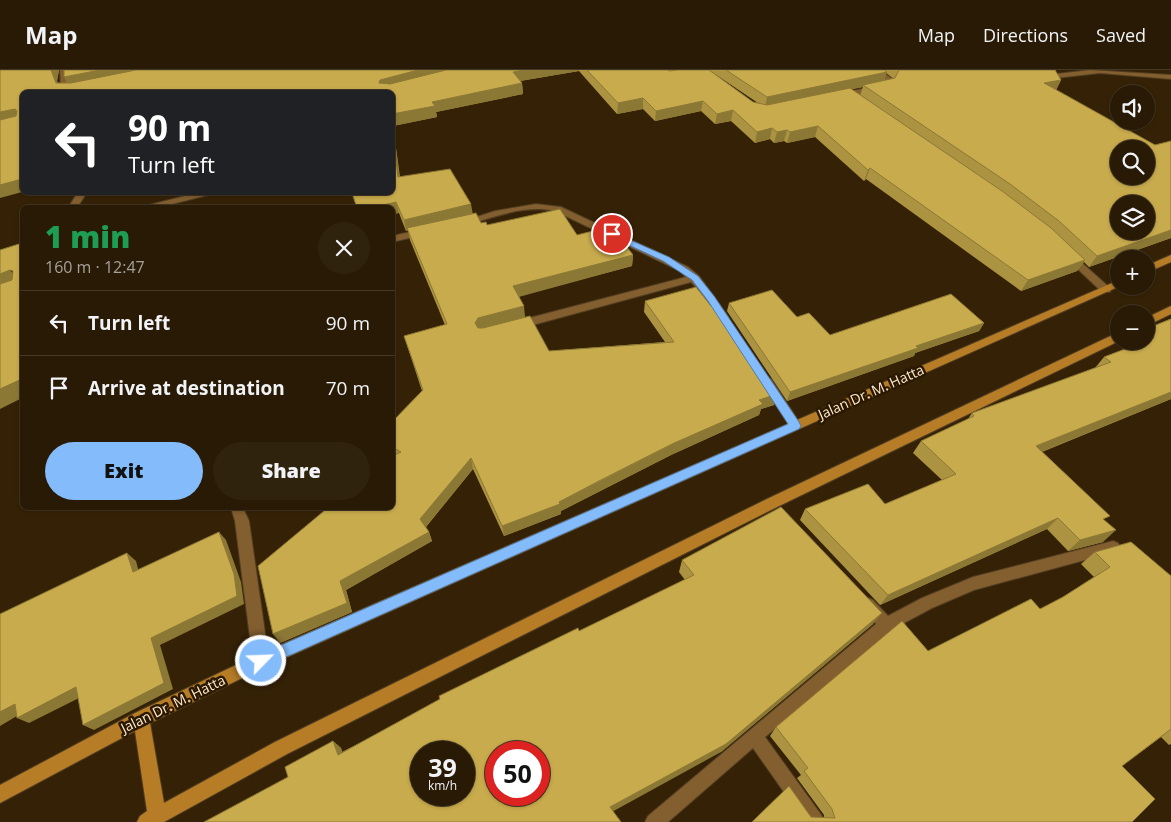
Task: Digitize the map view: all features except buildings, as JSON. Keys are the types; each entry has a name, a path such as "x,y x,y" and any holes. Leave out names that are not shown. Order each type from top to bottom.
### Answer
{"main road":[{"path":"1155,266 1171,258"},
{"name":"Jalan Dr. M. Hatta","path":"0,794 141,719 261,661 1110,288"},
{"path":"1155,318 1171,310"},
{"path":"141,719 153,820 281,748 772,503 1110,340"}],"street":[{"path":"64,70 63,81 66,90"},
{"path":"832,98 853,97 887,86 890,82 887,78 874,70"},
{"path":"1056,76 1100,71 1171,77"},
{"path":"167,205 205,195"},
{"path":"395,238 531,207 552,208 666,259 695,278 732,330"},
{"path":"1060,247 1106,290"},
{"path":"503,329 695,278"},
{"path":"758,370 796,426"},
{"path":"772,503 786,518"},
{"path":"238,510 242,521 261,661"},
{"path":"654,822 886,624 973,584 1113,547"},
{"path":"861,596 886,624"},
{"path":"754,736 816,822"}],"route":[{"path":"261,661 796,426 711,298 695,278 666,259 612,234"}]}
